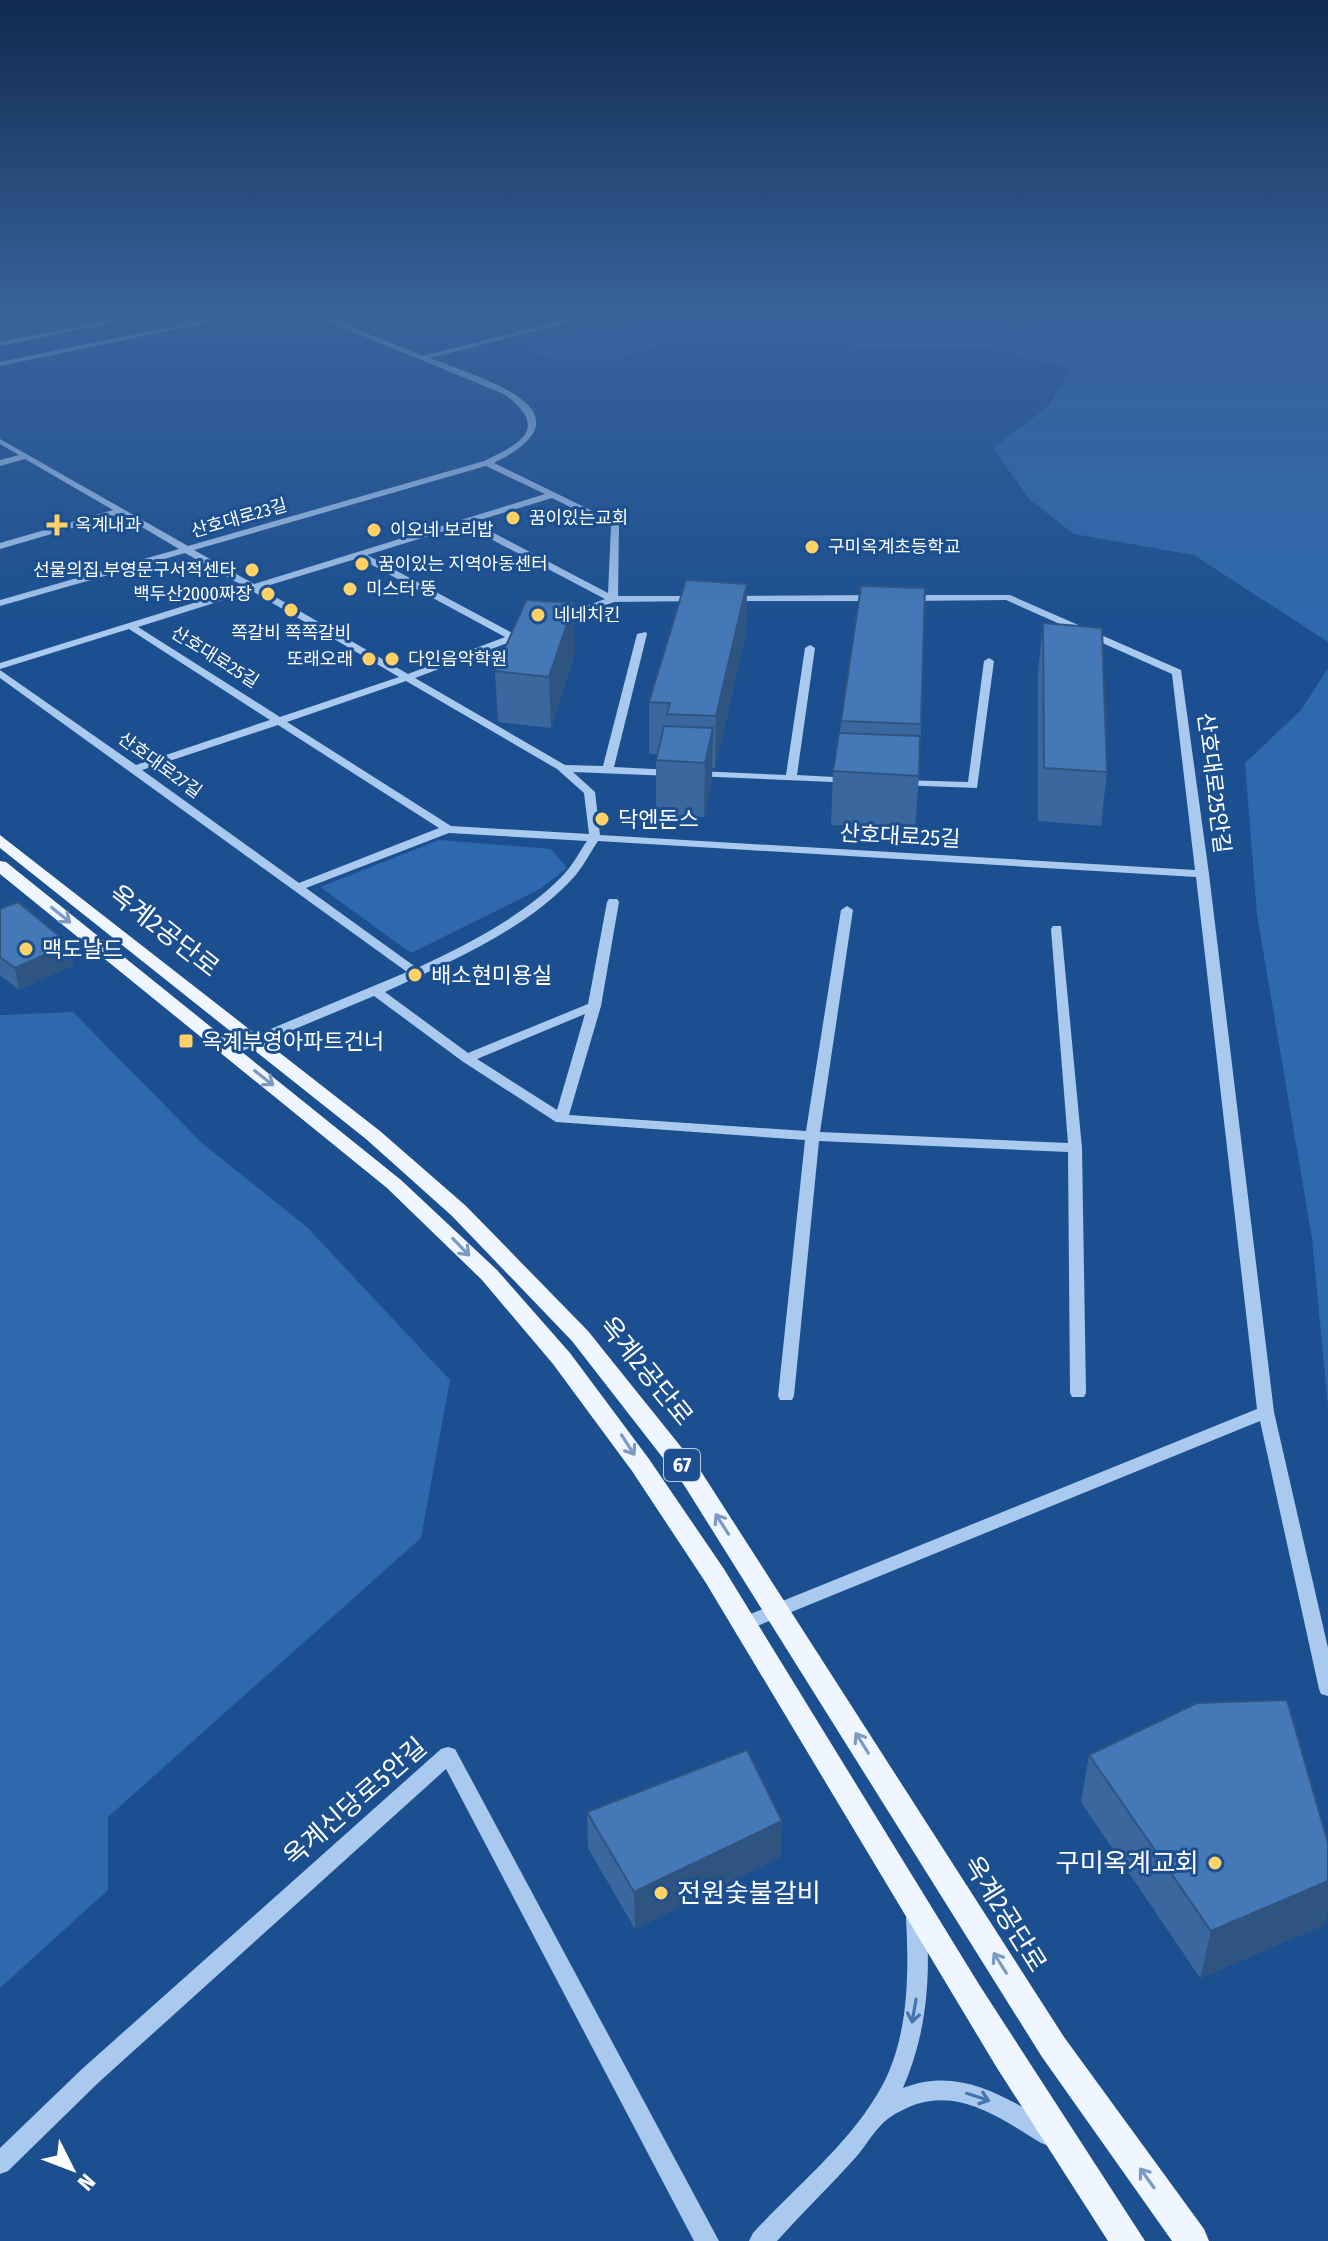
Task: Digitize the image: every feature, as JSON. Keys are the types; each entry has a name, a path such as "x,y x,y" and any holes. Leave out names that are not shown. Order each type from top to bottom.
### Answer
{"main road":[{"name":"옥계2공단로","path":"0,840 373,1135 459,1211 580,1336 693,1479 1053,2047 1192,2241"},
{"name":"67","path":"0,866 394,1184 447,1232 519,1306 622,1436 744,1624 915,1906 1128,2241"}],"street":[{"name":"산호대로23길","path":"0,603 487,463 525,441 535,421"},
{"path":"0,441 561,767 589,792 595,838 578,866 552,893 517,920 415,972 230,1051"},
{"path":"0,463 26,456"},
{"path":"487,463 616,526 613,599"},
{"name":"산호대로25길","path":"0,666 552,495"},
{"path":"0,546 121,511"},
{"path":"465,522 613,599"},
{"path":"360,555 513,637"},
{"name":"산호대로25안길","path":"723,599 1007,597 1177,672 1266,1412 1328,1689"},
{"path":"136,769 406,678 613,599 708,599"},
{"name":"산호대로25길","path":"130,626 448,829 1203,874"},
{"path":"608,770 642,634"},
{"path":"791,778 810,648"},
{"path":"882,782 973,786 989,661"},
{"name":"산호대로27길","path":"0,673 415,972"},
{"path":"561,767 867,781"},
{"path":"298,887 448,829"},
{"path":"561,1119 594,1006 613,902"},
{"path":"786,1396 812,1136 847,910"},
{"path":"1057,929 1075,1148 1078,1393"},
{"path":"374,990 467,1058 561,1119 812,1136 1075,1148"},
{"path":"467,1058 594,1006"},
{"path":"744,1624 1266,1412"},
{"name":"옥계신당로5안길","path":"0,2163 101,2065 448,1755 707,2241"},
{"path":"761,2241 878,2112 898,2068 913,2019 921,1970 915,1906"},
{"path":"878,2112 922,2091 955,2089 992,2101 1065,2144"}],"shaded area":[{"path":"1030,421 1328,421 1328,642 1194,555 1074,534 1030,500 993,448"},
{"path":"1328,668 1328,1407 1312,1238 1257,915 1245,763 1301,710"},
{"path":"439,840 551,849 567,868 540,889 411,953 320,887"},
{"path":"73,1012 202,1143 307,1227 450,1380 421,1538 108,1817 108,1890 0,1988 0,1015"}],"building":[{"path":"686,580 747,584 716,716 667,714 670,703 649,702"},
{"path":"861,586 925,588 921,724 841,721"},
{"path":"526,600 574,603 549,677 495,671"},
{"path":"1043,623 1102,628 1107,772 1044,768"},
{"path":"664,726 713,728 705,763 656,760"},
{"path":"839,733 920,736 919,776 833,771"},
{"path":"18,902 69,944 15,968 0,957 0,909"},
{"name":"구미옥계교회","path":"1287,1700 1328,1843 1328,1881 1211,1931 1089,1755 1197,1703"},
{"path":"747,1750 782,1821 634,1892 587,1812"}],"place":[{"name":"꿈이있는교회","path":"513,518"},
{"name":"옥계내과","path":"57,525"},
{"name":"이오네 보리밥","path":"374,530"},
{"name":"구미옥계초등학교","path":"812,547"},
{"name":"꿈이있는 지역아동센터","path":"362,564"},
{"name":"선물의집 부영문구서적센타","path":"252,570"},
{"name":"미스터 뚱","path":"350,589"},
{"name":"백두산2000짜장","path":"268,594"},
{"name":"쪽갈비 쪽쪽갈비","path":"291,610"},
{"name":"네네치킨","path":"538,615"},
{"name":"또래오래","path":"369,659"},
{"name":"다인음악학원","path":"392,659"},
{"name":"닥엔돈스","path":"602,819"},
{"name":"맥도날드","path":"26,949"},
{"name":"배소현미용실","path":"415,975"},
{"name":"옥계부영아파트건너","path":"186,1041"},
{"name":"구미옥계교회","path":"1215,1863"},
{"name":"전원숯불갈비","path":"661,1893"}]}
